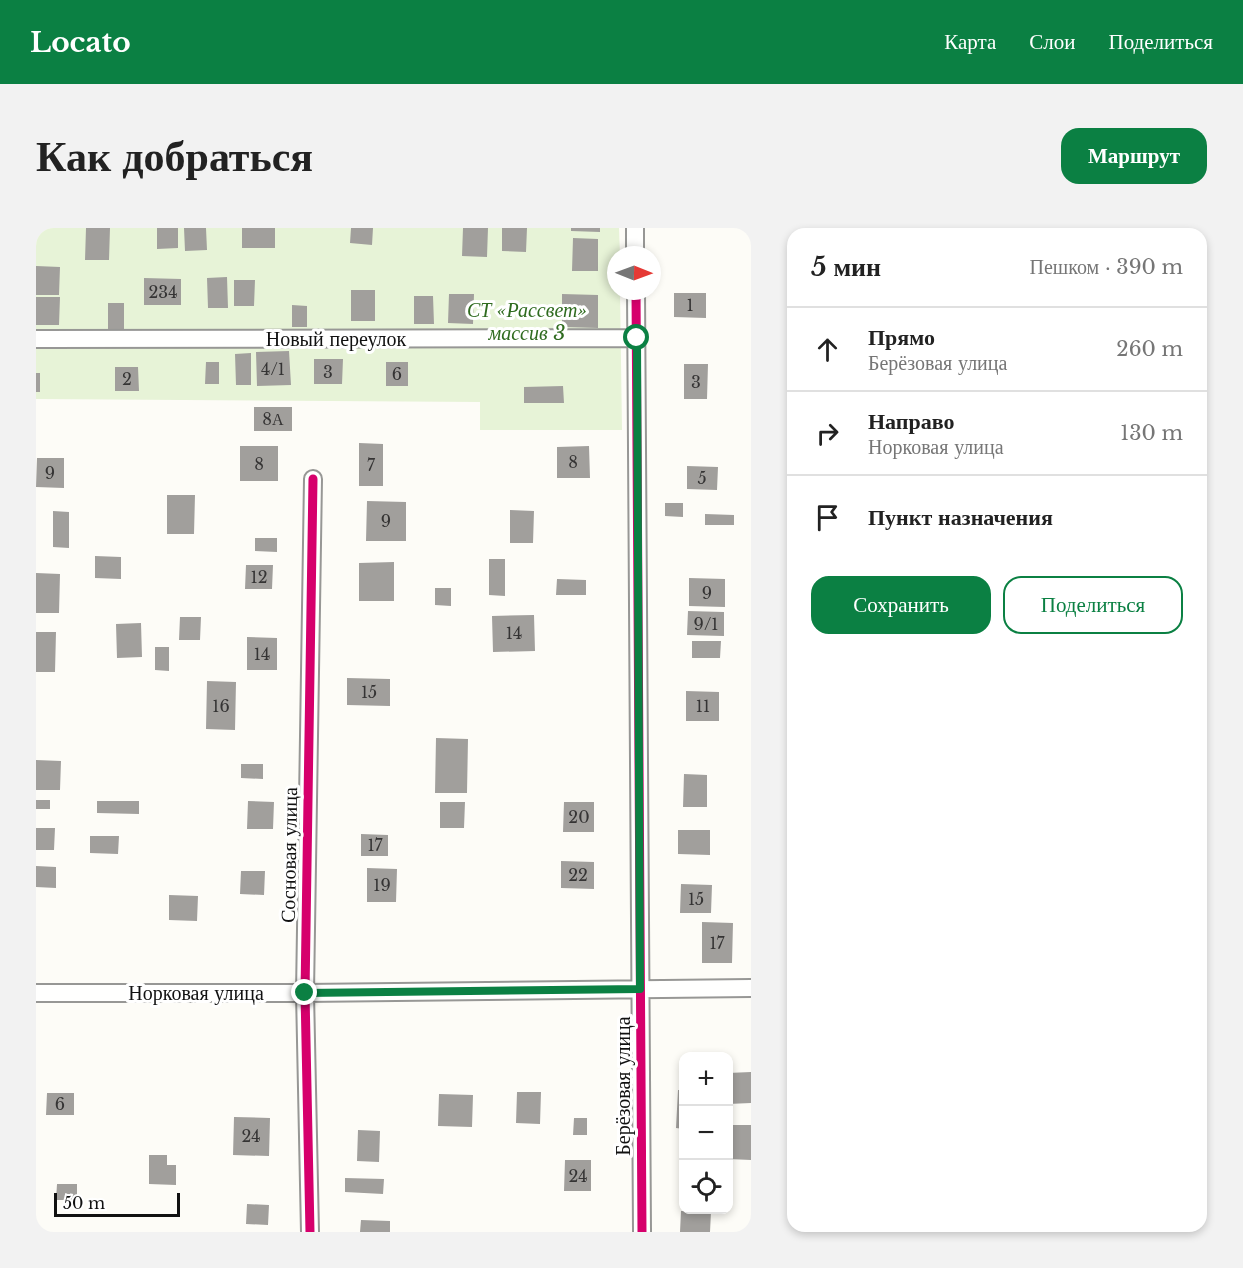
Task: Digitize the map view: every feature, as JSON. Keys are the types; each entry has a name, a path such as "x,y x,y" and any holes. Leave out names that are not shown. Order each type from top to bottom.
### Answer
{"street":[{"path":"635,228 635,246"},
{"name":"Берёзовая улица","path":"636,300 642,1232"},
{"name":"Новый переулок","path":"36,339 637,338"},
{"name":"Сосновая улица","path":"310,1232 305,993 313,479"},
{"name":"Норковая улица","path":"36,993 305,993 751,988"}],"green space":[{"name":"СТ «Рассвет» массив 3","path":"36,228 619,228 620,246 607,246 607,300 620,300 622,430 480,430 480,402 36,399"}],"building":[{"path":"86,228 110,228 109,260 85,260"},
{"path":"157,228 178,228 178,248 157,249"},
{"path":"184,228 206,228 207,250 185,251"},
{"path":"242,228 275,228 275,248 242,248"},
{"path":"351,228 373,228 372,245 350,243"},
{"path":"463,228 488,228 487,257 462,256"},
{"path":"502,228 527,228 526,252 502,251"},
{"path":"571,228 600,228 600,232 571,231"},
{"path":"573,238 598,239 598,271 572,271"},
{"path":"36,266 60,267 59,295 36,295"},
{"path":"227,277 228,308 208,308 207,278"},
{"path":"144,278 181,279 181,305 144,305"},
{"path":"234,280 255,280 254,306 234,306"},
{"path":"351,290 375,290 375,321 351,321"},
{"path":"674,293 706,293 706,318 674,317"},
{"path":"449,294 474,294 473,324 448,323"},
{"path":"562,294 598,295 598,328 562,327"},
{"path":"414,296 433,296 434,324 414,324"},
{"path":"36,297 60,297 59,325 36,325"},
{"path":"108,303 124,303 124,329 108,329"},
{"path":"292,305 307,306 307,327 292,327"},
{"path":"289,351 291,385 257,386 256,352"},
{"path":"251,353 251,385 236,385 235,354"},
{"path":"314,359 343,359 342,384 314,384"},
{"path":"206,362 219,362 219,384 205,384"},
{"path":"386,362 408,362 408,386 386,386"},
{"path":"684,364 708,364 707,399 684,399"},
{"path":"115,367 138,367 139,391 115,391"},
{"path":"36,373 40,373 40,392 36,392"},
{"path":"563,386 564,403 524,403 524,387"},
{"path":"254,407 292,407 292,431 254,431"},
{"path":"359,443 383,444 383,486 359,486"},
{"path":"240,446 278,446 278,481 240,481"},
{"path":"589,446 590,478 557,478 557,447"},
{"path":"37,458 64,458 64,488 36,487"},
{"path":"687,466 718,467 717,490 687,489"},
{"path":"167,495 195,495 194,534 167,534"},
{"path":"367,501 406,502 406,541 366,541"},
{"path":"665,503 683,503 683,517 665,516"},
{"path":"510,510 534,511 533,543 510,543"},
{"path":"53,511 69,512 69,548 53,547"},
{"path":"705,514 734,515 734,525 705,525"},
{"path":"255,538 277,538 277,552 255,551"},
{"path":"95,556 121,557 121,579 95,578"},
{"path":"489,559 505,559 505,596 489,595"},
{"path":"394,562 394,601 359,601 359,563"},
{"path":"246,565 273,565 272,589 245,589"},
{"path":"36,573 60,574 59,613 36,613"},
{"path":"689,578 725,579 725,607 689,606"},
{"path":"557,579 586,580 586,595 556,595"},
{"path":"435,588 451,588 451,606 435,605"},
{"path":"688,611 724,612 724,636 687,635"},
{"path":"534,615 535,651 493,652 492,616"},
{"path":"180,617 201,617 200,640 179,640"},
{"path":"141,623 142,657 117,658 116,624"},
{"path":"36,632 56,632 55,672 36,672"},
{"path":"247,637 277,638 277,670 247,670"},
{"path":"692,641 721,641 720,658 692,658"},
{"path":"155,647 169,647 169,671 155,670"},
{"path":"347,678 390,679 390,706 347,705"},
{"path":"207,681 236,682 235,730 206,729"},
{"path":"686,691 719,692 719,721 686,721"},
{"path":"436,738 468,739 467,793 435,793"},
{"path":"36,760 61,761 60,790 36,790"},
{"path":"241,764 263,764 263,779 241,778"},
{"path":"684,774 707,775 707,807 683,807"},
{"path":"36,800 50,800 50,809 36,809"},
{"path":"97,801 139,801 139,814 97,813"},
{"path":"248,801 274,802 273,829 247,829"},
{"path":"440,802 465,802 464,828 440,828"},
{"path":"564,802 594,802 594,832 563,832"},
{"path":"36,828 55,828 54,850 36,850"},
{"path":"678,830 710,830 710,855 678,854"},
{"path":"361,834 388,835 388,856 361,856"},
{"path":"90,836 119,836 118,854 90,853"},
{"path":"561,861 594,862 594,889 561,888"},
{"path":"36,866 56,867 56,888 36,887"},
{"path":"367,868 397,869 396,902 367,902"},
{"path":"241,871 265,871 264,895 240,894"},
{"path":"681,884 712,885 711,913 680,913"},
{"path":"169,895 198,896 197,921 169,920"},
{"path":"702,922 733,923 732,963 702,963"},
{"path":"751,1072 751,1103 733,1104 733,1073"},
{"path":"678,1090 679,1090 679,1128 676,1128"},
{"path":"517,1092 541,1092 540,1124 516,1123"},
{"path":"47,1093 74,1093 74,1115 46,1115"},
{"path":"439,1094 473,1095 472,1127 438,1126"},
{"path":"234,1117 270,1118 269,1156 233,1155"},
{"path":"574,1118 587,1118 587,1135 573,1135"},
{"path":"733,1125 751,1125 751,1160 733,1159"},
{"path":"358,1130 380,1131 379,1162 357,1161"},
{"path":"149,1155 167,1155 167,1165 176,1165 176,1185 149,1184"},
{"path":"565,1160 591,1160 591,1191 564,1191"},
{"path":"345,1178 384,1179 383,1194 345,1192"},
{"path":"57,1184 77,1184 77,1200 56,1200"},
{"path":"247,1204 269,1205 268,1225 246,1224"},
{"path":"681,1214 711,1214 710,1232 680,1232"},
{"path":"361,1220 390,1221 390,1232 360,1232"}],"cycle path":[{"path":"636,300 642,1232"},
{"path":"310,1232 305,993 313,479"}],"route":[{"path":"305,993 640,989 637,338"}]}
